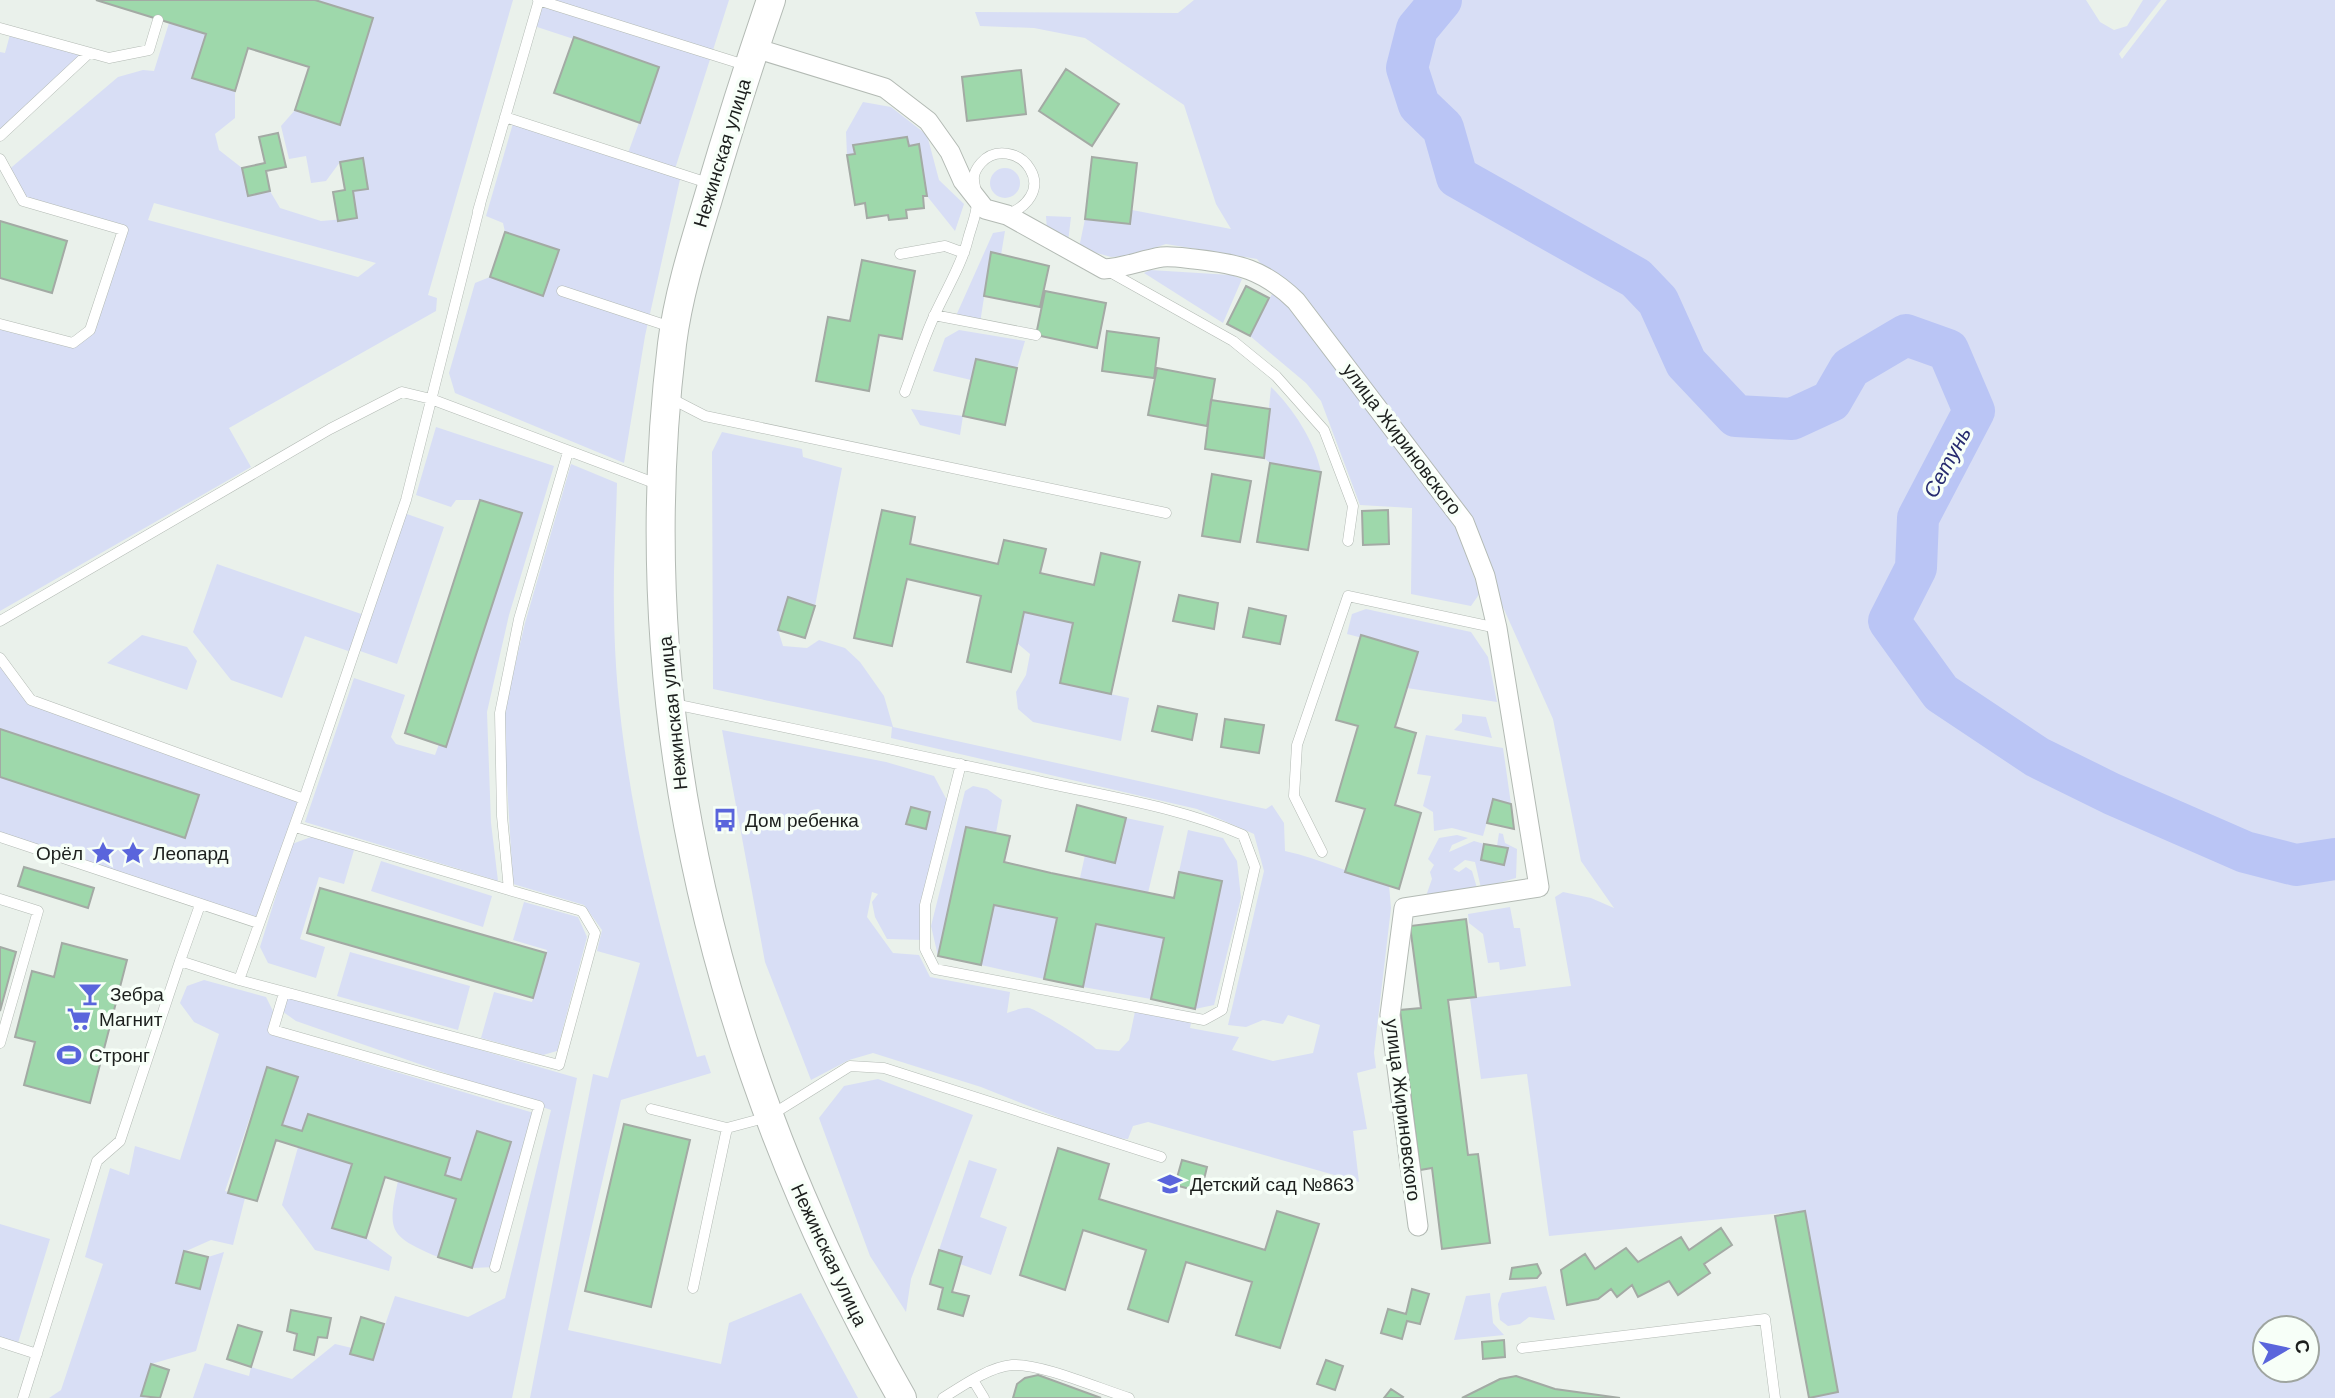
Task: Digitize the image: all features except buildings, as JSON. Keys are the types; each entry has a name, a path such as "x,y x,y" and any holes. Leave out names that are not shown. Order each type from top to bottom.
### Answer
{"street":[{"name":"Нежинская улица","path":"771,0 712,184 675,328 663,486 661,578 670,703 687,829 724,982 768,1117 826,1258 902,1398"},
{"path":"751,57 885,88 928,121 985,209 1007,215 1104,269"},
{"name":"улица Жириновского","path":"1104,269 1121,268 1166,256 1227,263 1252,269 1277,283 1296,301 1464,522 1485,576 1497,628 1539,887 1404,908 1390,1014 1418,1226"}],"lane":[{"path":"239,980 295,827 405,500 479,209 539,0 751,57"},
{"path":"0,28 109,58 149,50 158,20"},
{"path":"0,136 88,54"},
{"path":"505,117 712,184"},
{"path":"905,391 934,315 964,253 978,201 972,187 974,173 982,160 995,153 1010,153 1023,159 1032,171 1034,185 1026,204 1007,215"},
{"path":"0,159 23,201 123,230 90,330 73,343 0,324"},
{"path":"900,254 945,246 964,253"},
{"path":"1104,269 1233,341 1276,376 1324,430 1353,506 1348,541"},
{"path":"562,290 675,328"},
{"path":"934,315 1036,335"},
{"path":"0,621 330,429 402,392 431,399 663,486"},
{"path":"668,398 705,416 1166,513"},
{"path":"509,890 502,816 499,713 519,619 568,452"},
{"path":"1322,852 1294,796 1297,745 1348,596 1497,628"},
{"path":"0,658 31,700 304,799"},
{"path":"670,703 961,764 1204,818 1243,835 1255,867 1222,1010 1204,1020 935,969 925,949 925,905 961,764"},
{"path":"180,961 284,993 559,1065 595,933 582,911 295,827"},
{"path":"0,837 258,923"},
{"path":"0,899 38,911 0,1043"},
{"path":"23,1398 97,1161 120,1141 200,905"},
{"path":"284,993 273,1030 539,1106 495,1267"},
{"path":"651,1109 727,1128 768,1117 850,1066 884,1068 1161,1157"},
{"path":"693,1288 727,1128"},
{"path":"1521,1348 1765,1319 1775,1398"},
{"path":"0,1342 37,1354"},
{"path":"943,1398 974,1380 1011,1365 1031,1367 1129,1398"},
{"path":"974,1380 984,1398"}],"shaded area":[{"path":"308,0 513,0 428,295 437,298 436,311 229,428 251,467 0,611 0,321 71,341 90,327 123,230 23,201 6,172 118,77 143,70 154,71 169,23 206,34 192,78 235,91 235,118 215,134 219,150 242,168 248,196 270,191 280,208 321,221 357,218 353,191 368,188 363,158 340,162 326,181 311,183 306,156 289,159 281,126 295,110 340,124 372,23","holes":["154,203 376,263 358,277 148,220"]},
{"path":"537,0 729,0 674,172 681,175 645,336 624,463 455,393 449,373 475,283 490,277 543,296 558,250 505,232 503,223 486,216 514,120 627,156 659,67 531,25"},
{"path":"1194,0 2086,0 2100,22 2114,30 2127,26 2143,0 2161,0 2119,54 2122,59 2167,0 2335,0 2335,1398 1809,1398 1838,1392 1804,1211 1549,1236 1527,1074 1481,1079 1470,998 1571,986 1555,897 1563,892 1591,898 1614,908 1581,861 1553,719 1490,578 1474,523 1257,259 1166,244 1129,256 1111,257 1079,248 1085,219 1129,224 1132,210 1231,229 1216,204 1184,105 1085,38 1034,28 980,26 975,12 1178,13"},
{"path":"11,31 88,54 0,136 0,52 5,53"},
{"path":"863,102 891,107 927,135 939,180 964,204 955,231 927,196 919,144 909,146 907,137 854,145 855,154 847,155 846,132"},
{"path":"1005,168 1011,169 1019,177 1019,189 1011,197 1005,198 999,197 991,189 990,183 991,177 999,169"},
{"path":"1046,216 1071,217 1068,242 1047,230"},
{"path":"1005,231 1001,255 991,253 980,323 955,318 993,233"},
{"path":"1150,270 1231,275 1242,279 1223,323 1144,273"},
{"path":"1272,294 1285,301 1454,522 1480,593 1471,606 1411,594 1412,508 1360,505 1321,401 1306,383 1250,336"},
{"path":"959,330 1025,341 1017,368 976,359 971,380 933,371 945,338"},
{"path":"1271,387 1302,426 1314,449 1321,472 1270,463 1264,458"},
{"path":"911,409 963,416 960,435 920,425"},
{"path":"436,427 554,466 509,615 487,712 491,823 498,881 305,822 354,678 405,695 391,737 396,744 435,755 522,514 480,500 456,500 451,507 416,495"},
{"path":"722,432 802,449 803,457 842,468 815,606 788,597 778,630 783,646 807,648 819,640 845,648 860,662 884,696 893,727 1266,809 1272,805 1284,823 1285,851 1389,885 1391,908 1374,1053 1376,1068 1357,1073 1367,1129 1353,1131 1359,1182 1148,1122 1133,1126 1128,1139 1109,1138 981,1087 873,1053 849,1060 811,1080 765,962 722,730 886,762 934,776 950,806 925,905 925,940 887,939 875,917 872,902 878,894 872,892 867,917 893,953 919,955 930,977 1010,992 1007,1013 1024,1008 1034,1010 1096,1049 1119,1051 1129,1040 1136,1007 1192,1018 1190,1028 1239,1037 1232,1050 1273,1061 1313,1053 1320,1025 1288,1015 1283,1024 1263,1020 1246,1027 1228,1025 1264,871 1254,834 1197,809 891,738 892,727 713,689 712,452","holes":["911,808 930,813 926,829 907,824"]},
{"path":"571,464 617,483 614,594 616,667 629,780 652,892 681,1002 697,1057 705,1055 711,1073 621,1100 568,1330 721,1364 729,1323 801,1293 858,1398 530,1398 593,1074 608,1078 640,963 597,951 602,930 584,905 513,884 503,716 525,623"},
{"path":"404,513 444,527 397,664 360,651"},
{"path":"217,564 367,616 354,653 305,636 282,698 231,680 193,632"},
{"path":"1366,609 1471,632 1488,657 1497,702 1407,688 1417,652 1347,634 1352,614"},
{"path":"1024,612 1073,623 1060,683 1129,698 1121,741 1033,722 1018,709 1016,692 1026,675 1030,654 1017,643"},
{"path":"142,635 187,647 197,661 187,690 107,663"},
{"path":"0,658 31,700 304,799 258,923 0,838"},
{"path":"1462,714 1486,717 1492,738 1454,730 1462,722"},
{"path":"1426,735 1503,748 1511,804 1493,800 1483,836 1452,828 1434,831 1433,812 1423,806 1431,776 1417,774"},
{"path":"973,786 987,789 1002,800 996,833 966,827 938,956 931,926 965,791"},
{"path":"1126,818 1164,826 1148,893 1080,878 1085,855 1115,863"},
{"path":"1188,830 1223,838 1237,861 1241,898 1214,1005 1195,1009 1222,882 1179,872"},
{"path":"1499,833 1503,834 1505,843 1517,849 1516,878 1481,888 1475,862 1465,860 1453,869 1459,872 1466,867 1472,871 1477,888 1426,896 1432,879 1430,872 1434,865 1428,859 1439,838 1457,835 1468,838 1452,845 1449,852 1474,841 1484,844 1481,860 1504,865 1508,849 1497,846"},
{"path":"311,837 354,850 344,884 319,877 300,939 325,947 316,978 268,963 260,947 292,844"},
{"path":"381,861 492,896 483,927 371,891"},
{"path":"524,902 578,917 587,937 557,1051 543,1055 481,1038 494,992 532,1002 547,950 513,940"},
{"path":"994,905 1057,918 1044,979 981,965"},
{"path":"1510,907 1514,928 1520,928 1526,966 1500,970 1499,962 1488,963 1483,934 1469,923 1468,914"},
{"path":"1096,924 1164,938 1151,999 1083,987"},
{"path":"350,952 470,986 458,1030 337,996"},
{"path":"204,980 266,997 274,1013 269,1034 537,1114 495,1267 472,1268 511,1142 477,1131 461,1180 445,1175 450,1158 308,1114 302,1131 282,1125 297,1077 267,1067 225,1191 245,1198 233,1245 211,1240 184,1252 176,1283 200,1289 208,1257 224,1252 196,1351 151,1364 141,1396 146,1398 49,1398 61,1390 103,1264 85,1257 110,1168 129,1175 135,1146 180,1160 219,1034 194,1022 180,1003 187,986"},
{"path":"284,993 577,1078 512,1398 193,1398 205,1363 249,1376 251,1367 292,1379 335,1344 352,1348 351,1354 373,1360 395,1296 468,1317 505,1298 551,1110 296,1021 279,1009"},
{"path":"878,1079 973,1115 911,1279 906,1312 870,1256 819,1118 844,1086"},
{"path":"298,1147 352,1164 333,1228 366,1238 392,1257 389,1271 315,1250 282,1205"},
{"path":"969,1160 997,1169 980,1217 1007,1227 991,1275 960,1264 962,1257 939,1250"},
{"path":"398,1181 456,1199 438,1257 410,1243 395,1230 393,1211"},
{"path":"0,1224 50,1239 18,1343 0,1338"},
{"path":"1546,1286 1555,1320 1529,1317 1520,1324 1508,1326 1500,1320 1498,1304 1502,1293"},
{"path":"1490,1293 1493,1323 1504,1335 1454,1340 1466,1296"}],"waterway":[{"name":"Сетунь","path":"1441,0 1417,29 1407,68 1419,105 1443,128 1457,177 1636,278 1658,301 1686,363 1736,416 1792,419 1831,401 1850,368 1906,335 1948,350 1974,411 1918,518 1916,568 1889,621 1941,693 2037,757 2112,794 2245,852 2296,865 2335,859"}],"place":[{"name":"Дом ребенка","path":"725,820"},
{"name":"Орёл","path":"103,853"},
{"name":"Леопард","path":"133,853"},
{"name":"Зебра","path":"90,994"},
{"name":"Магнит","path":"79,1019"},
{"name":"Стронг","path":"69,1055"},
{"name":"Детский сад №863","path":"1170,1184"}]}
